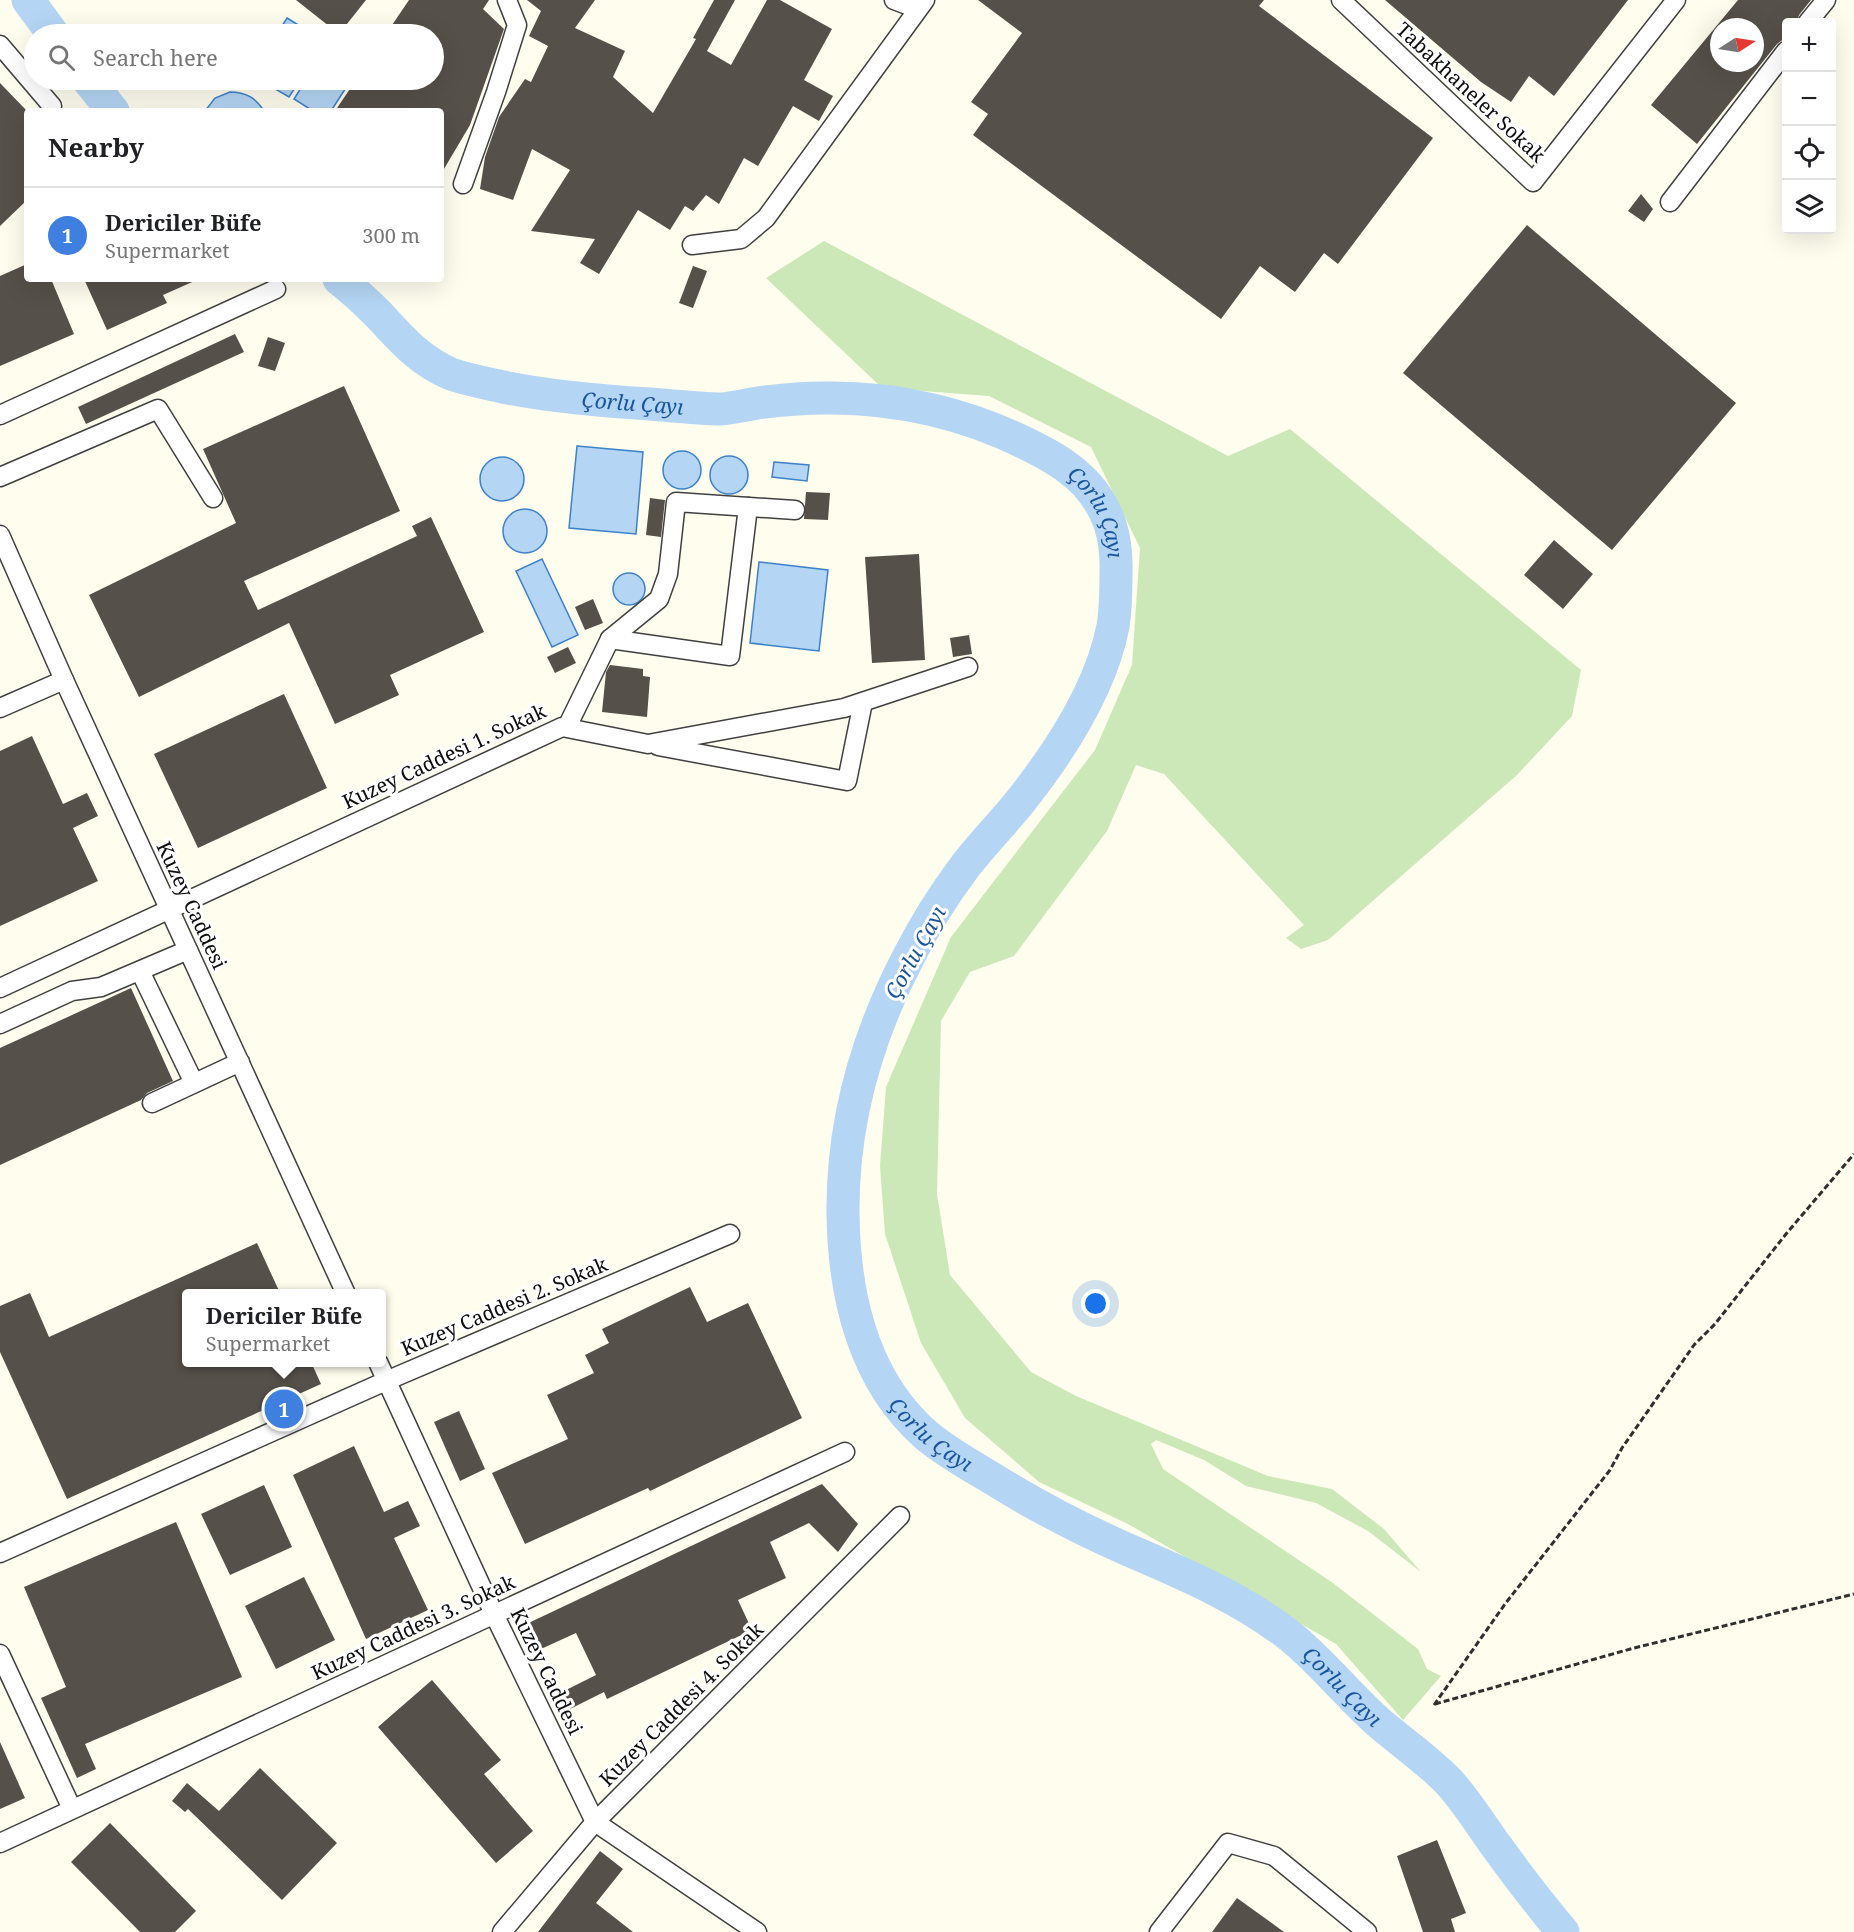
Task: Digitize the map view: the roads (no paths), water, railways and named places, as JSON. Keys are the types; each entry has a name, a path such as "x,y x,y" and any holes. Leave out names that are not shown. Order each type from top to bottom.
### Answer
{"street":[{"path":"463,184 517,25 507,0"},
{"path":"692,244 741,239 766,218 921,5 894,0"},
{"name":"Tabakhaneler Sokak","path":"1341,0 1533,182 1676,0"},
{"path":"1811,18 1826,0"},
{"path":"0,45 24,73"},
{"path":"1670,202 1782,56"},
{"path":"38,90 52,106"},
{"path":"0,415 276,289"},
{"path":"0,477 158,409 213,498"},
{"path":"567,727 610,639 658,599 668,574 676,502 795,510"},
{"path":"610,639 730,656 748,507"},
{"name":"Kuzey Caddesi","path":"0,535 64,680 344,1289"},
{"name":"Kuzey Caddesi 1. Sokak","path":"0,988 562,727 648,744 844,708 968,667"},
{"path":"0,708 64,680"},
{"path":"648,744 847,781 863,702"},
{"path":"0,1024 72,992 101,987 188,950"},
{"path":"140,971 194,1083"},
{"path":"152,1103 240,1062"},
{"name":"Kuzey Caddesi 2. Sokak","path":"0,1553 386,1381 730,1234"},
{"name":"Kuzey Caddesi","path":"380,1367 595,1822"},
{"name":"Kuzey Caddesi 3. Sokak","path":"0,1843 845,1452"},
{"name":"Kuzey Caddesi 4. Sokak","path":"502,1932 595,1822 900,1516"},
{"path":"0,1654 72,1809"},
{"path":"595,1822 757,1932"},
{"path":"1159,1932 1228,1843 1274,1856 1367,1932"}],"water":[{"path":"287,18 297,24 283,24"},
{"path":"277,90 294,90 289,97"},
{"path":"300,90 345,90 333,108 308,108 294,99"},
{"path":"230,92 241,93 250,97 262,108 207,108 215,98"},
{"path":"577,446 643,452 636,534 569,528"},
{"path":"682,451 696,456 701,470 696,484 682,489 668,484 663,470 668,456"},
{"path":"729,456 743,461 748,475 743,489 729,494 715,489 710,475 715,461"},
{"path":"502,457 511,458 518,463 523,470 523,488 518,495 511,500 502,501 493,500 486,495 481,488 480,479 481,470 486,463 493,458"},
{"path":"774,462 809,465 807,481 772,477"},
{"path":"525,509 534,510 541,515 546,522 546,540 541,547 534,552 525,553 516,552 509,547 504,540 503,531 504,522 509,515 516,510"},
{"path":"542,559 578,635 552,647 516,571"},
{"path":"759,562 828,570 819,651 750,643"},
{"path":"629,573 640,578 645,589 640,600 629,605 618,600 613,589 618,578"}],"waterway":[{"name":"Çorlu Çayı","path":"28,0 46,24"},
{"name":"Çorlu Çayı","path":"96,90 111,108"},
{"name":"Çorlu Çayı","path":"342,282 420,356 440,369 464,378 558,396 701,408 723,409 758,403 816,398 852,398 906,404 958,417 1009,435 1069,468 1095,495 1107,515 1116,560 1113,626 1099,673 1063,742 1019,803 966,865 915,944 881,1017 860,1081 847,1147 843,1214 848,1275 861,1334 872,1362 904,1413 942,1447 1057,1516 1231,1598 1290,1636 1377,1721 1449,1782 1521,1880 1563,1932"}],"place":[{"name":"Dericiler Büfe","path":"284,1409"}]}
